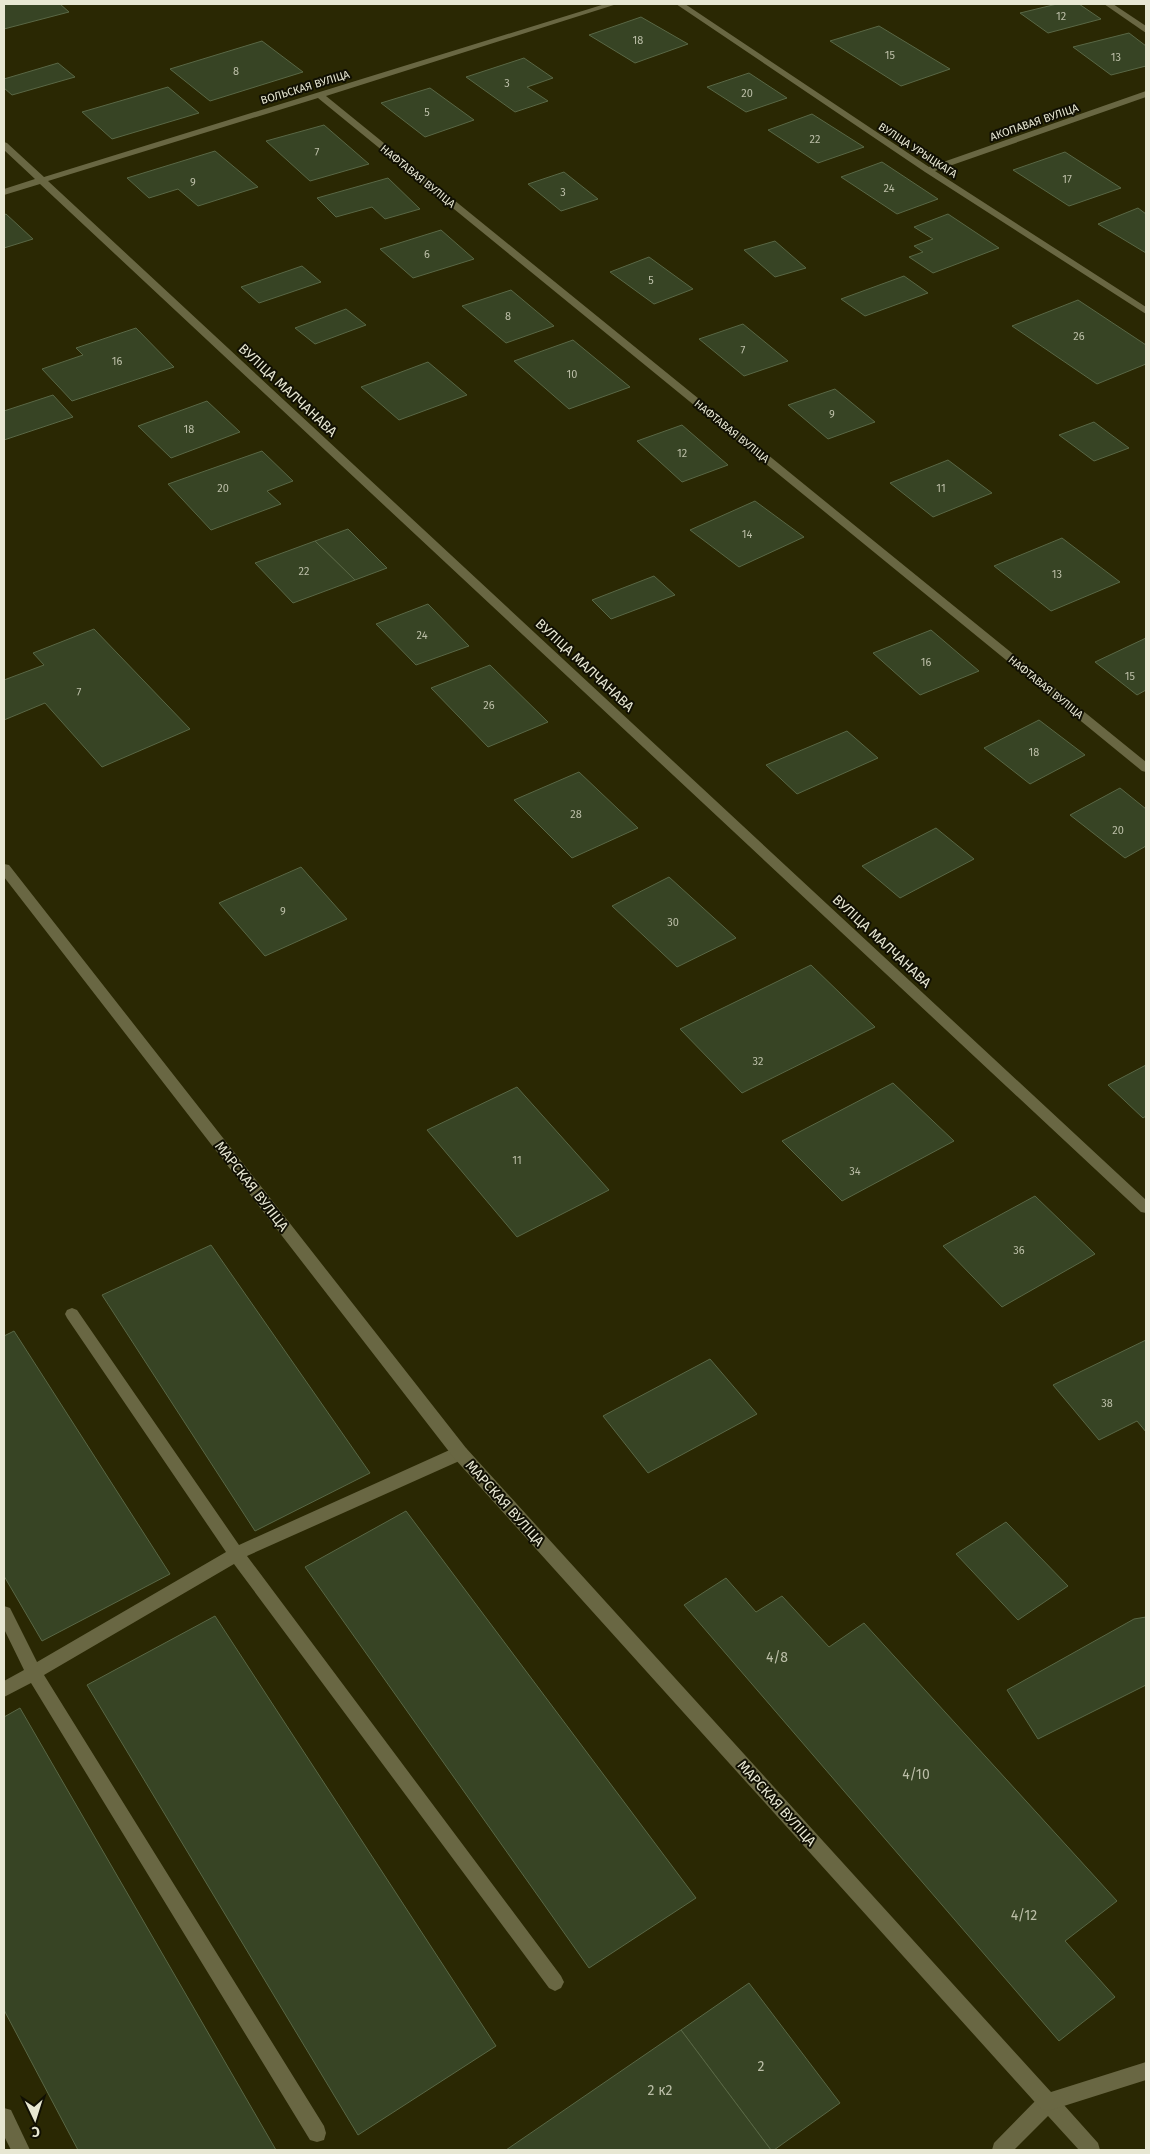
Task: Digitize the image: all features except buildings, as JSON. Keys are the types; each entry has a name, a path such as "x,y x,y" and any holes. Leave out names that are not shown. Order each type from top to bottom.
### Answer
{"street":[{"name":"ВОЛЬСКАЯ ВУЛІЦА","path":"4,192 613,4"},
{"name":"ВУЛІЦА УРЫЦКАГА","path":"680,4 928,170 1146,311"},
{"path":"1108,4 1146,30"},
{"name":"НАФТАВАЯ ВУЛІЦА","path":"318,94 1146,768"},
{"name":"АКОПАВАЯ ВУЛІЦА","path":"928,170 1146,94"},
{"name":"ВУЛІЦА МАЛЧАНАВА","path":"4,145 40,181 1146,1208"},
{"name":"МАРСКАЯ ВУЛІЦА","path":"4,868 460,1453 1091,2150"},
{"path":"72,1314 236,1554 555,1982"},
{"path":"4,1690 236,1554 460,1453"},
{"path":"4,1613 34,1673 317,2132"},
{"path":"1001,2150 1048,2102 1146,2071"},
{"path":"4,2117 21,2150"}]}
